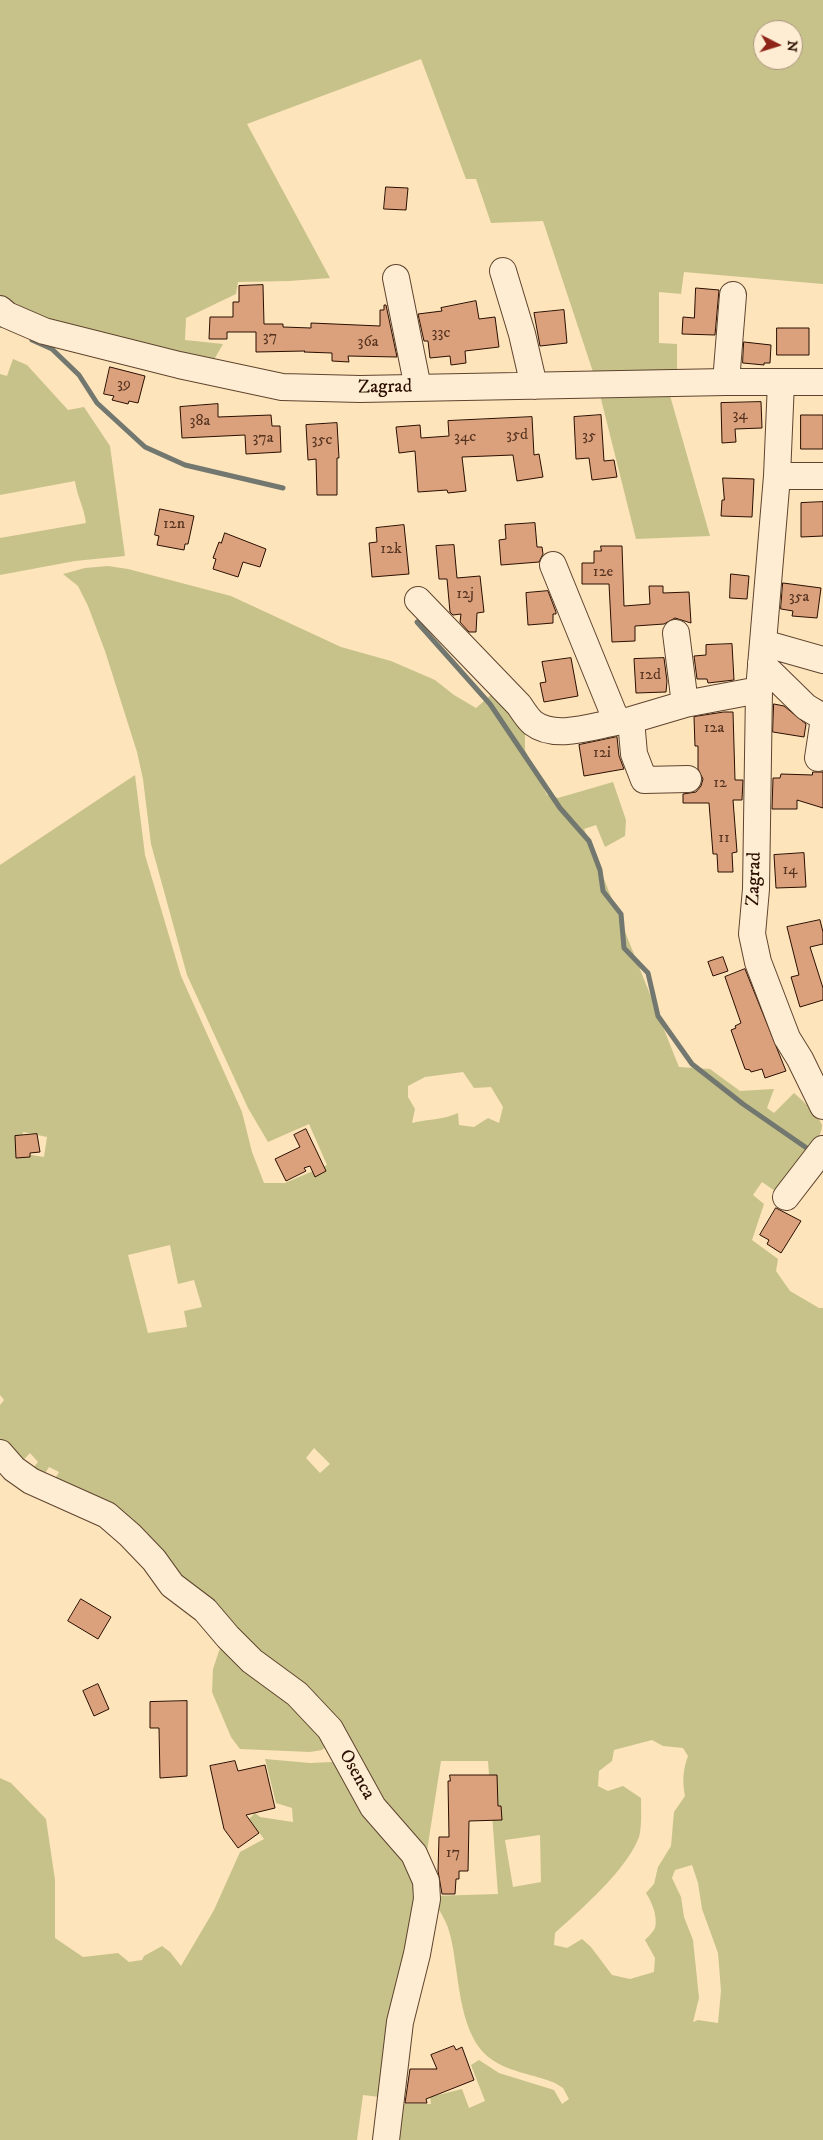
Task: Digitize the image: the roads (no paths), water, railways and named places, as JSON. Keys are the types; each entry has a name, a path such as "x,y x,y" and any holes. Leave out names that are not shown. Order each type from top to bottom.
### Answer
{"street":[{"path":"503,271 522,334 534,386"},
{"path":"396,278 418,388"},
{"path":"726,382 733,295"},
{"name":"Zagrad","path":"0,309 7,315 44,331 179,365 282,386 360,389 823,382"},
{"name":"Zagrad","path":"781,382 777,476 759,690 756,889 752,934 758,962 787,1038 800,1059 823,1106"},
{"path":"777,476 823,476"},
{"path":"553,564 624,721 644,780 688,780"},
{"path":"418,600 534,724 548,729 563,732 624,721 684,704 759,690"},
{"path":"676,633 684,704"},
{"path":"762,653 823,660"},
{"path":"762,653 806,707 823,717"},
{"path":"818,758 823,725"},
{"path":"786,1197 819,1154"},
{"name":"Osenca","path":"0,1453 14,1469 31,1481 107,1515 154,1560 172,1585 205,1610 228,1638 252,1661 297,1694 330,1729 373,1807 414,1854 426,1881 427,1899 417,1954 400,2022 386,2140"}],"waterway":[{"path":"32,340 52,349 79,375 97,403 145,447 185,465 283,488"},
{"path":"417,622 490,704 560,808 589,841 600,870 603,891 621,914 624,948 648,973 658,1016 692,1064 743,1104 811,1151"}]}
